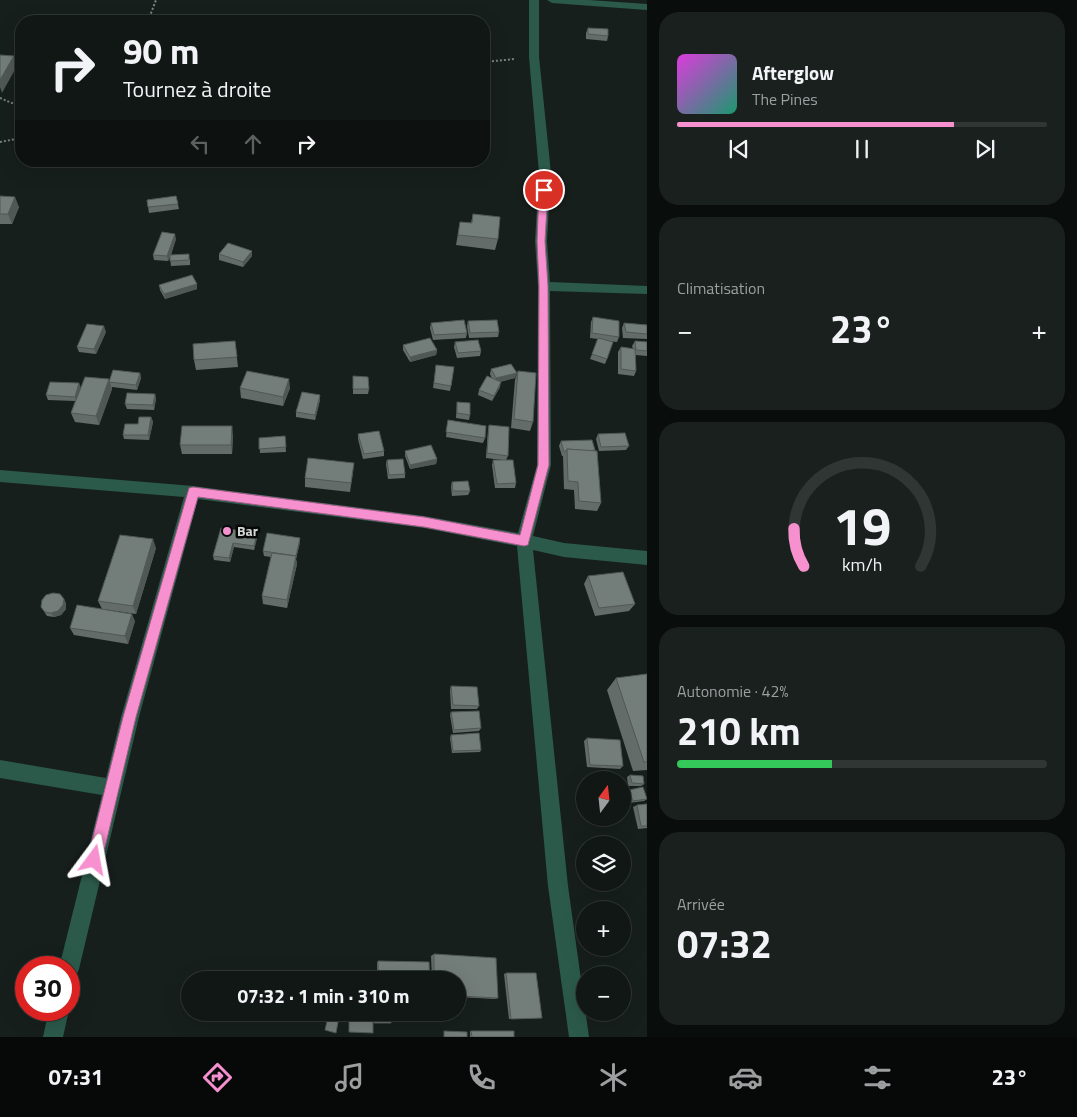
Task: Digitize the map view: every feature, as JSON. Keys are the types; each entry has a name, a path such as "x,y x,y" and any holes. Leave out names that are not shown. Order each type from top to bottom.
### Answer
{"street":[{"path":"534,0 534,57 544,173 541,241 544,286 544,465 524,541 558,886 579,1037"},
{"path":"552,0 647,7"},
{"path":"544,286 647,290"},
{"path":"0,476 193,492 424,522 564,550 647,558"},
{"path":"72,956 112,788 193,492"},
{"path":"0,769 112,788"},
{"path":"52,1037 56,1021"}],"path":[{"path":"150,15 156,0"},
{"path":"490,61 534,57"},
{"path":"0,98 15,104"},
{"path":"0,142 15,139"}],"building":[{"path":"588,28 608,29 608,36 588,34"},
{"path":"0,55 14,56 0,80"},
{"path":"0,196 15,197 8,214 0,214"},
{"path":"176,196 178,204 148,207 147,200"},
{"path":"473,214 500,217 498,239 458,235 460,222 472,223"},
{"path":"162,232 175,234 167,256 153,255"},
{"path":"228,243 252,251 243,262 219,254"},
{"path":"189,254 189,260 170,261 170,255"},
{"path":"192,275 197,284 164,294 159,285"},
{"path":"593,317 619,321 619,337 592,333"},
{"path":"464,320 467,333 434,335 431,323"},
{"path":"497,320 499,332 470,333 468,321"},
{"path":"624,323 647,325 647,334 626,332"},
{"path":"87,324 104,326 94,349 77,347"},
{"path":"430,338 437,350 410,357 403,345"},
{"path":"598,338 613,342 607,359 592,354"},
{"path":"478,340 481,351 458,353 455,342"},
{"path":"235,341 237,357 194,360 193,344"},
{"path":"635,341 647,342 647,351 636,350"},
{"path":"621,347 635,349 636,371 621,369"},
{"path":"511,364 517,373 496,378 491,369"},
{"path":"436,365 454,367 451,386 434,383"},
{"path":"113,370 140,373 136,385 109,382"},
{"path":"247,371 289,379 283,397 240,388"},
{"path":"518,371 536,373 533,422 514,419"},
{"path":"353,376 368,377 369,389 353,389"},
{"path":"487,376 501,382 494,396 479,390"},
{"path":"85,377 109,379 96,416 71,413"},
{"path":"50,382 79,383 75,397 46,395"},
{"path":"302,392 320,395 315,415 296,412"},
{"path":"127,393 155,394 153,405 125,404"},
{"path":"457,402 470,403 470,415 457,413"},
{"path":"139,417 151,417 148,435 123,435 125,424 138,424"},
{"path":"448,420 486,426 485,438 446,432"},
{"path":"489,425 509,427 508,456 487,453"},
{"path":"182,426 232,426 231,445 180,445"},
{"path":"379,431 384,451 364,454 358,434"},
{"path":"625,433 629,446 601,447 598,434"},
{"path":"285,436 286,447 259,449 259,438"},
{"path":"592,440 595,450 567,449 565,452 561,441"},
{"path":"431,445 437,459 410,465 405,451"},
{"path":"567,449 597,451 601,503 579,501 578,482 568,481"},
{"path":"308,458 354,463 351,483 305,478"},
{"path":"403,459 405,474 389,475 387,460"},
{"path":"493,460 513,460 516,483 497,484"},
{"path":"468,481 470,491 453,491 452,482"},
{"path":"221,528 257,533 254,546 233,543 229,558 213,556"},
{"path":"267,533 300,538 296,556 263,551"},
{"path":"120,535 153,539 133,606 98,601"},
{"path":"272,553 296,556 287,600 262,596"},
{"path":"623,572 635,604 599,608 588,576"},
{"path":"60,594 64,599 63,605 58,611 45,612 41,607 42,600 46,595"},
{"path":"77,605 132,614 125,636 70,628"},
{"path":"647,674 647,762 644,762 616,678"},
{"path":"451,686 477,687 479,706 453,705"},
{"path":"479,711 481,728 454,730 451,712"},
{"path":"479,733 481,750 453,751 451,735"},
{"path":"587,738 620,740 623,766 590,765"},
{"path":"631,775 643,776 644,784 632,783"},
{"path":"643,787 647,799 633,801 631,790"},
{"path":"647,804 647,826 641,826 637,805"},
{"path":"434,954 496,958 498,998 466,996 466,971 434,971"},
{"path":"378,961 429,962 430,971 378,971"},
{"path":"506,973 536,973 542,1018 511,1019"},
{"path":"327,1021 338,1021 336,1033 325,1030"},
{"path":"349,1021 373,1021 373,1033 349,1032"},
{"path":"374,1021 391,1021 391,1023 374,1023"},
{"path":"444,1031 467,1032 467,1037 444,1037"},
{"path":"471,1031 514,1031 514,1037 472,1037"}],"place":[{"name":"Bar","path":"227,531"}],"route":[{"path":"94,860 130,717 193,492 424,522 524,541 544,465 544,286 541,241 544,190"}]}
